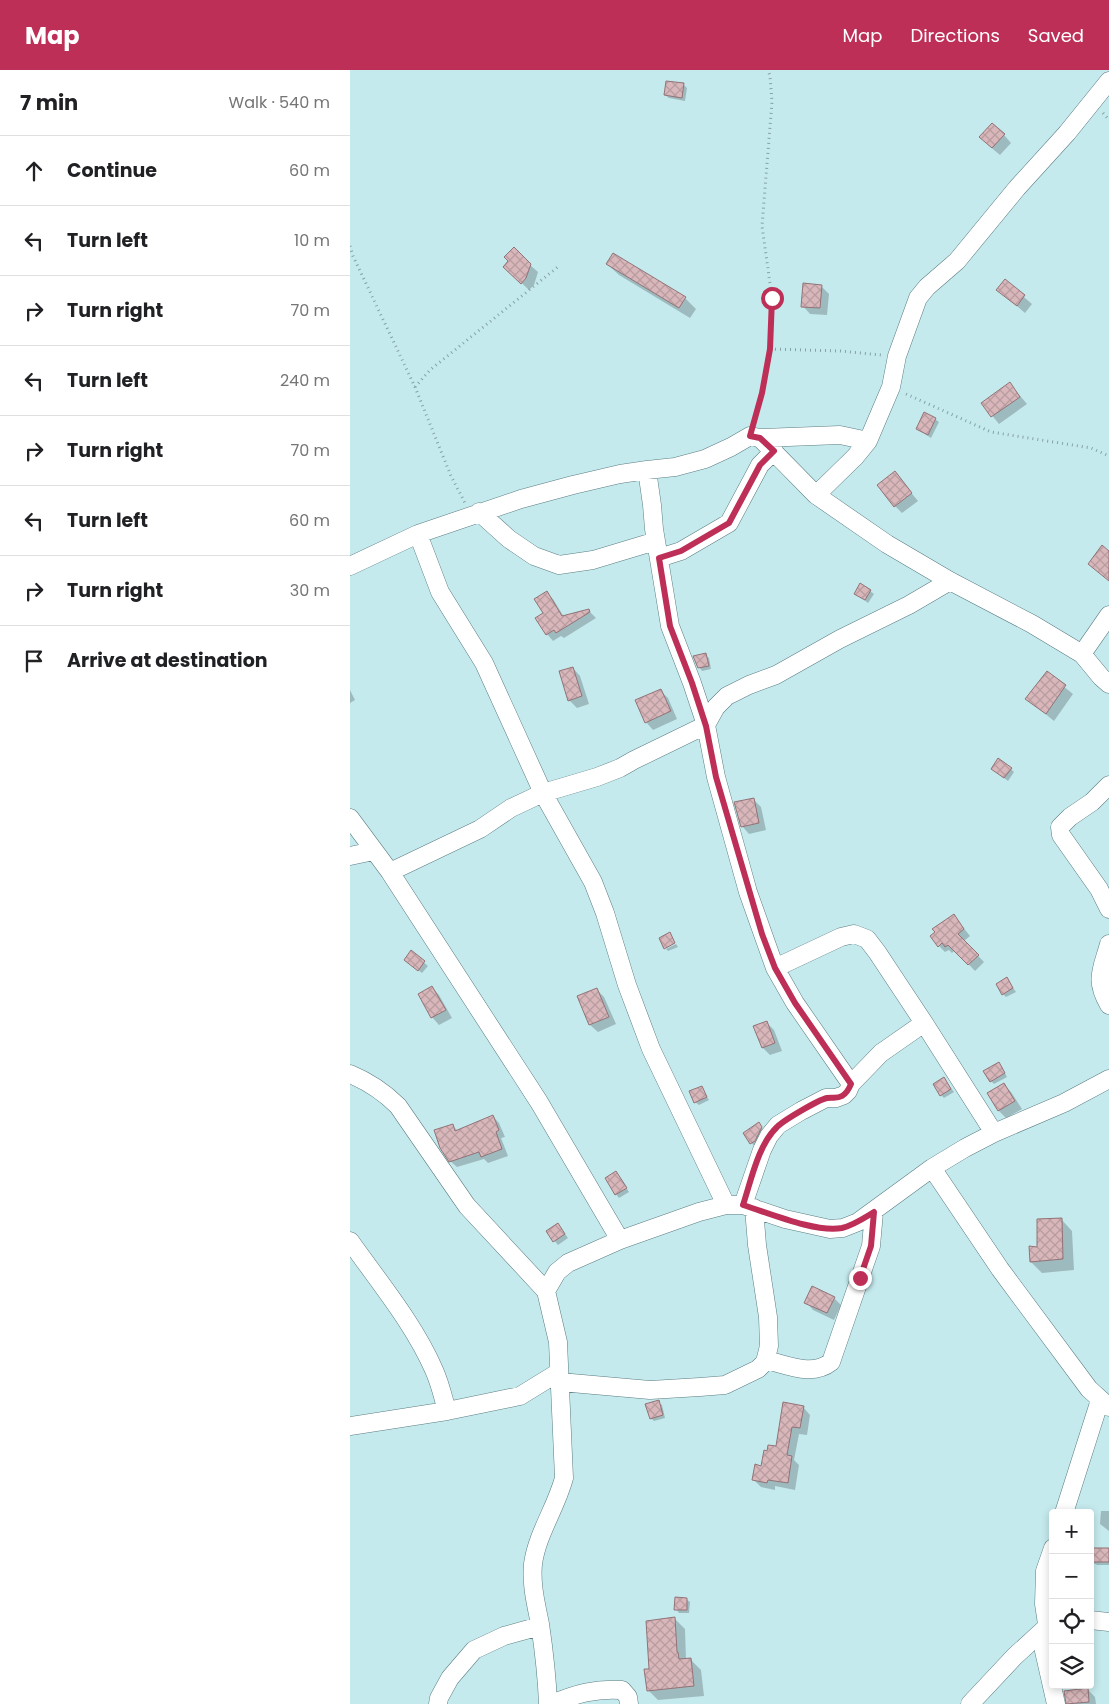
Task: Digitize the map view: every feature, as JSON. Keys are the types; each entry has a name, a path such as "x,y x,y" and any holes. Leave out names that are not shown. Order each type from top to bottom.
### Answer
{"street":[{"path":"816,495 855,457 868,441 891,387 897,356 918,298 927,287 957,261 1109,81"},
{"path":"350,566 418,534 475,514 573,485 647,470 675,468 705,459 755,437 840,435 868,441"},
{"path":"755,437 774,451 816,495 887,544 950,581 1032,624 1082,654 1109,684"},
{"path":"659,558 681,551 729,523 760,465 774,451"},
{"path":"647,470 670,626 706,726 716,777 748,892 775,968 795,1003 851,1084"},
{"path":"475,514 534,556 559,565 593,560 656,540"},
{"path":"350,1426 447,1411 520,1396 560,1377 650,1390 725,1385 758,1369 766,1360 769,1346 768,1317 741,1206 651,1049 627,985 605,913 593,882 543,793 484,663 440,592 418,534"},
{"path":"390,872 480,828 511,808 543,793 620,768 706,726 716,707 727,696 776,675 840,639 909,605 950,581"},
{"path":"1082,654 1109,614"},
{"path":"1109,785 1092,802 1070,816 1060,827 1061,835 1099,889 1109,909"},
{"path":"350,818 390,872 539,1102 620,1240"},
{"path":"350,856 374,851"},
{"path":"775,968 841,937 854,934 867,939 924,1023 994,1133"},
{"path":"1109,944 1100,975 1101,987 1109,1005"},
{"path":"741,1206 762,1150 769,1136 778,1125 826,1098 836,1098 844,1095 851,1084 881,1053 924,1023"},
{"path":"350,1074 367,1081 384,1092 398,1106 468,1206 546,1291 558,1342 564,1478 561,1492 538,1543 533,1563 532,1582 550,1704 589,1690 611,1689 622,1690 628,1696 629,1704"},
{"path":"546,1291 557,1272 568,1263 620,1240 699,1212 741,1206 784,1219 830,1229 844,1228 874,1212 932,1168 965,1148 994,1133 1064,1103 1109,1078"},
{"path":"932,1168 1000,1269 1089,1389 1105,1403 1065,1509"},
{"path":"766,1360 814,1370 824,1368 831,1362 871,1246 874,1212"},
{"path":"350,1241 410,1326 440,1384 447,1411"},
{"path":"1049,1621 1044,1604 1045,1571 1051,1554"},
{"path":"1094,1620 1109,1622"},
{"path":"970,1704 1049,1625"},
{"path":"438,1704 439,1698 450,1678 474,1650 504,1636 540,1626"},
{"path":"1049,1628 1044,1651 1056,1704"}],"path":[{"path":"755,437 770,349 772,298 762,226 772,102 768,70"},
{"path":"350,246 415,387 451,476 475,514"},
{"path":"415,387 430,370 559,266"},
{"path":"770,349 840,350 897,356"},
{"path":"891,387 991,432 1090,448 1109,456"}],"building":[{"path":"666,81 684,83 682,98 664,95"},
{"path":"992,123 1005,134 992,148 979,137"},
{"path":"514,247 531,264 526,278 521,284 503,267 508,261 504,257"},
{"path":"613,253 686,297 679,308 606,264"},
{"path":"1005,279 1025,295 1017,306 996,290"},
{"path":"803,283 822,285 820,308 801,307"},
{"path":"1010,382 1020,397 991,417 981,403"},
{"path":"924,412 936,418 928,435 916,429"},
{"path":"895,471 912,493 894,507 877,485"},
{"path":"1102,545 1109,551 1109,581 1088,564"},
{"path":"860,583 871,590 865,600 854,594"},
{"path":"547,591 562,616 589,609 590,612 556,633 554,630 546,635 535,618 543,613 534,599"},
{"path":"706,653 709,666 698,668 693,656"},
{"path":"573,667 582,696 568,701 559,671"},
{"path":"1047,671 1066,685 1046,714 1025,699"},
{"path":"661,689 671,711 645,723 635,700"},
{"path":"998,758 1012,768 1004,778 991,769"},
{"path":"754,798 759,823 741,827 734,802"},
{"path":"954,914 964,929 958,934 979,955 968,965 948,945 945,947 942,943 938,947 930,936 935,932 932,929"},
{"path":"670,932 675,943 664,949 659,938"},
{"path":"411,950 425,961 418,971 404,960"},
{"path":"1007,977 1013,988 1002,995 996,984"},
{"path":"432,986 446,1010 431,1018 418,994"},
{"path":"597,988 609,1017 589,1025 577,996"},
{"path":"767,1021 775,1043 762,1048 753,1026"},
{"path":"999,1062 1005,1073 990,1082 983,1071"},
{"path":"944,1077 951,1089 940,1096 933,1084"},
{"path":"1004,1083 1015,1101 998,1111 987,1093"},
{"path":"702,1086 707,1097 694,1103 689,1091"},
{"path":"493,1115 499,1130 496,1132 502,1149 481,1157 479,1152 449,1162 440,1148 434,1130 453,1124 455,1131"},
{"path":"759,1122 762,1127 755,1141 750,1144 743,1133"},
{"path":"616,1171 627,1188 615,1195 605,1178"},
{"path":"1062,1218 1063,1259 1030,1262 1029,1246 1037,1247 1037,1219"},
{"path":"558,1223 565,1234 553,1242 546,1231"},
{"path":"812,1286 835,1297 827,1313 804,1303"},
{"path":"659,1400 663,1415 650,1419 645,1404"},
{"path":"783,1402 804,1406 800,1428 792,1427 787,1455 792,1456 788,1483 768,1480 767,1483 752,1480 755,1464 761,1466 764,1450 767,1451 768,1445 776,1446"},
{"path":"1094,1548 1109,1548 1109,1562 1094,1562"},
{"path":"675,1597 687,1598 687,1610 674,1610"},
{"path":"675,1617 677,1652 679,1659 691,1658 694,1686 647,1691 644,1669 649,1669 646,1621"},
{"path":"1088,1689 1089,1702 1066,1704 1064,1691"}],"route":[{"path":"772,298 770,349 762,393 750,436 760,438 774,451 760,465 729,523 681,551 659,558 670,626 706,726 716,777 748,892 762,934 775,968 795,1003 851,1084 848,1091 841,1097 826,1098 778,1125 769,1136 762,1150 743,1205 784,1219 830,1229 844,1228 874,1212 871,1246 860,1278"}]}
